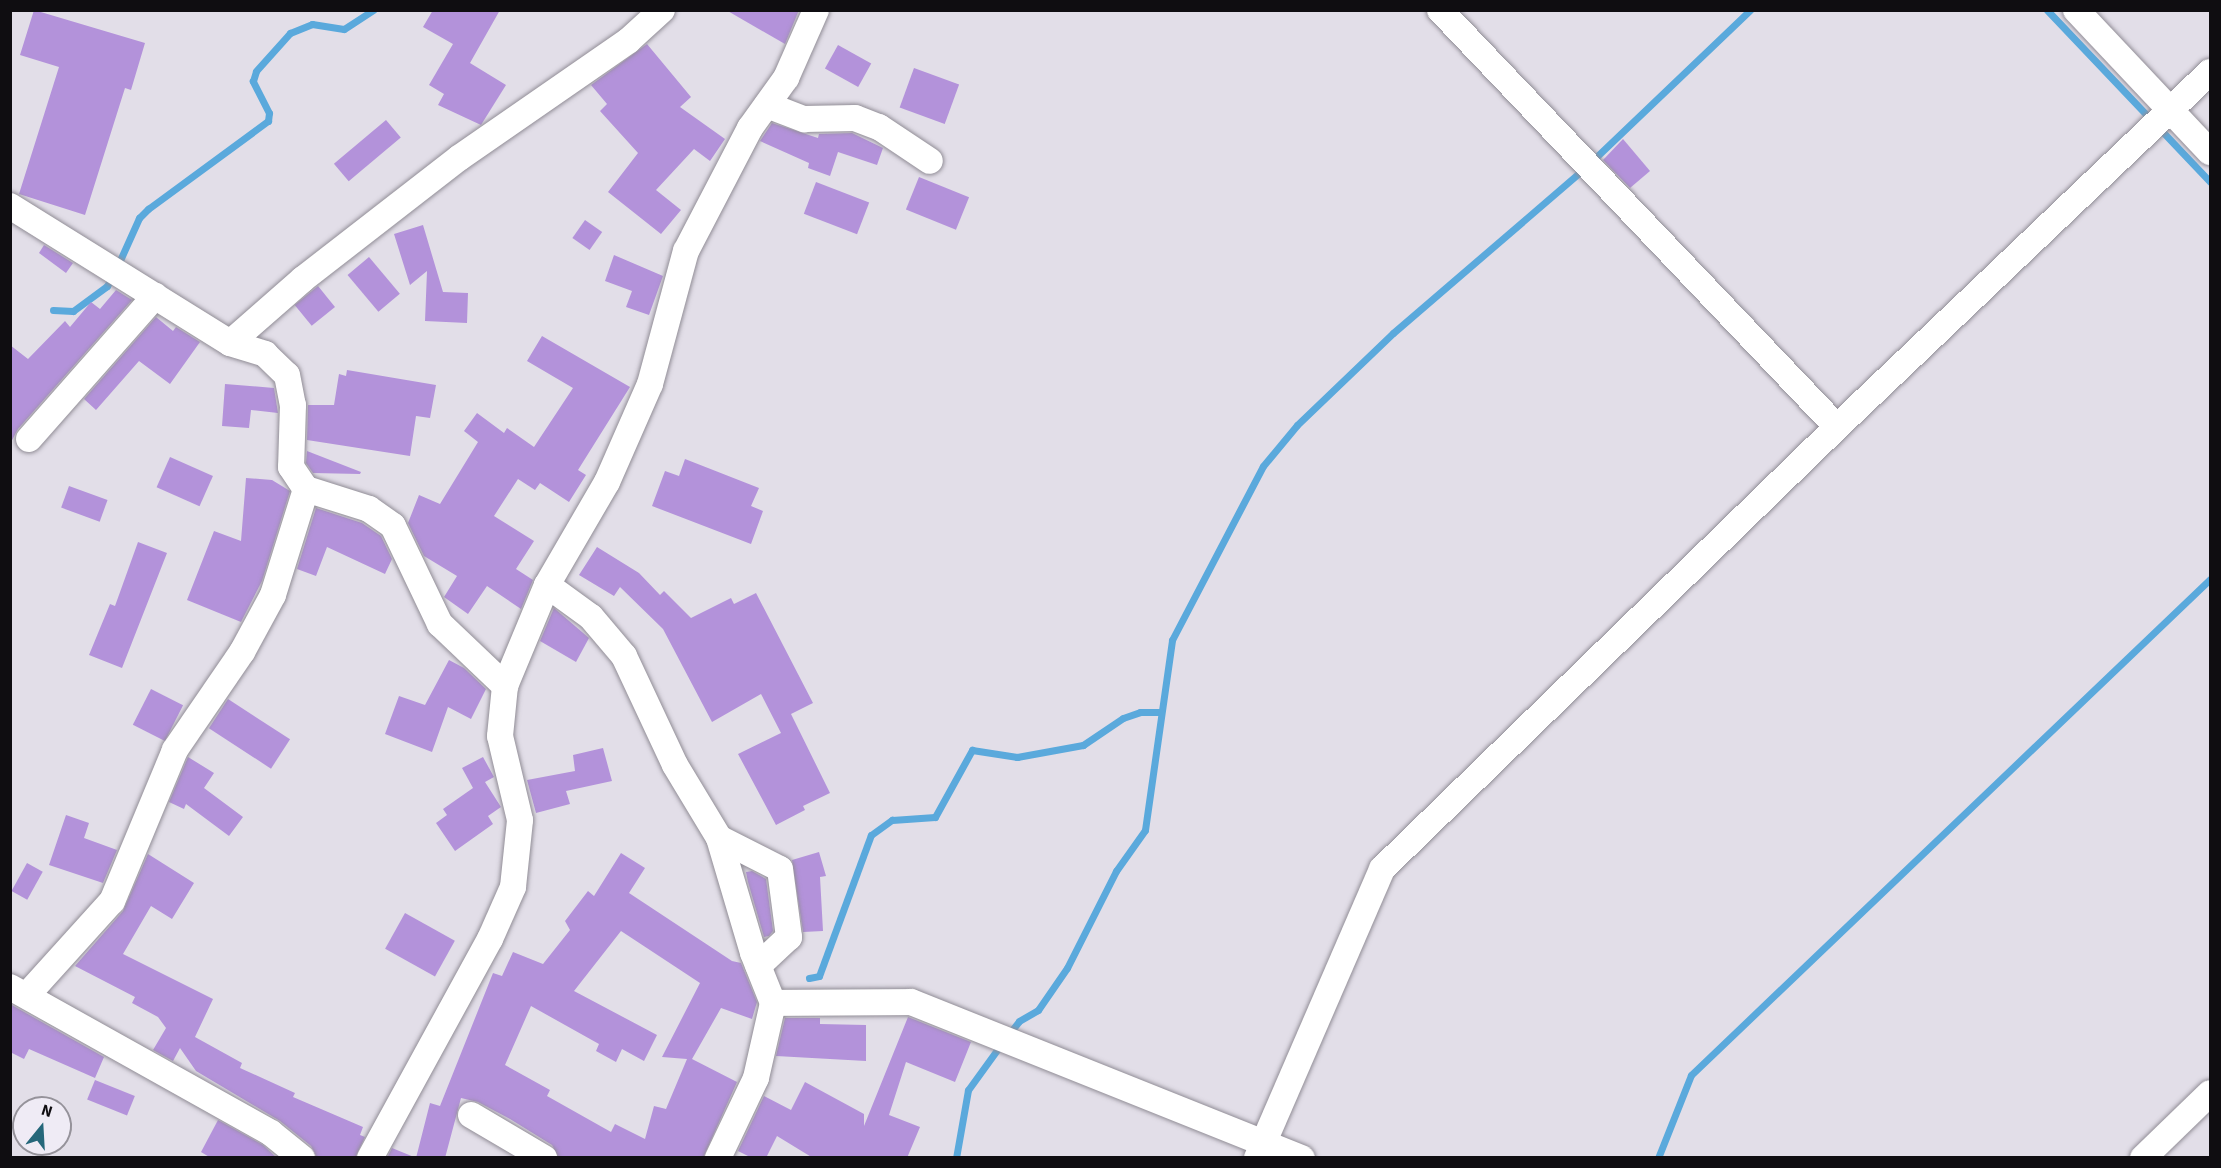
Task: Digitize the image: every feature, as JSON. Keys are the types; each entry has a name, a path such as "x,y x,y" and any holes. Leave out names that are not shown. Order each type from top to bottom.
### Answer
{"street":[{"path":"230,343 303,279 459,158 628,41 662,10"},
{"path":"369,1158 490,939 513,887 520,820 500,735 504,686 547,585 607,482 650,384 686,251 750,128 786,78 816,10"},
{"path":"1440,10 1837,427"},
{"path":"2076,10 2211,152"},
{"path":"1260,1150 1382,869 1837,427 2211,72"},
{"path":"767,105 804,118 855,118 879,126 930,161"},
{"path":"10,206 230,343 265,354 287,375 293,405 291,467 306,489 369,509 393,526 440,624 504,686"},
{"path":"29,439 154,296"},
{"path":"302,1158 271,1133 19,991 112,901 175,750 242,652 273,595 306,489"},
{"path":"547,585 591,617 624,656 675,765 719,837 758,966 773,1003 756,1078 718,1158"},
{"path":"719,837 780,869 789,937 758,966"},
{"path":"773,1003 911,1002 1260,1150 1302,1158"},
{"path":"2143,1158 2211,1093"},
{"path":"471,1115 544,1158"}],"building":[{"path":"34,10 145,43 131,90 125,88 85,215 19,194 59,67 20,55"},
{"path":"433,10 500,10 470,63 506,85 481,125 438,105 444,94 429,85 453,44 423,27"},
{"path":"726,10 799,10 785,44"},
{"path":"647,44 691,97 680,107 725,139 710,161 694,149 656,190 681,210 661,234 608,192 638,153 600,111 607,104 591,85"},
{"path":"838,45 871,63 858,87 825,69"},
{"path":"914,68 959,84 945,124 900,107"},
{"path":"386,120 401,138 349,181 334,164"},
{"path":"772,123 818,138 819,134 852,133 883,148 877,165 838,152 830,176 808,168 809,163 760,141"},
{"path":"1623,139 1650,171 1630,188 1603,160"},
{"path":"919,177 969,197 956,230 906,209"},
{"path":"816,182 869,202 857,234 804,214"},
{"path":"585,220 602,232 590,250 572,238"},
{"path":"423,225 443,292 468,293 467,323 425,321 427,271 410,285 394,234"},
{"path":"44,245 73,263 66,273 39,253"},
{"path":"614,255 663,276 649,315 626,307 632,291 605,281"},
{"path":"369,257 400,294 378,312 348,275"},
{"path":"318,286 335,307 312,326 295,305"},
{"path":"116,290 132,300 18,429 10,444 10,345 28,359 65,321 70,327 91,302 100,309"},
{"path":"156,317 173,331 176,327 200,342 170,384 139,361 96,410 84,399"},
{"path":"542,336 630,387 578,470 586,475 569,502 540,483 535,490 518,479 494,516 534,541 516,569 533,580 521,609 487,586 468,614 444,597 457,576 424,556 408,523 419,495 440,504 478,442 464,431 477,413 504,433 507,428 534,447 573,388 527,361"},
{"path":"347,370 436,385 430,418 416,416 410,456 307,440 308,405 334,405 339,374 346,376"},
{"path":"225,384 274,388 278,413 251,410 249,428 222,426"},
{"path":"307,451 361,472 360,474 313,473 306,463"},
{"path":"170,457 213,476 200,506 157,487"},
{"path":"685,459 759,488 751,506 763,511 751,544 652,506 665,471 679,476"},
{"path":"246,478 272,480 290,491 262,581 241,622 187,600 214,531 241,541"},
{"path":"69,486 108,500 100,522 61,508"},
{"path":"316,508 362,523 381,536 392,559 385,574 327,547 316,576 297,569"},
{"path":"138,542 167,553 122,668 89,655 110,604 115,606"},
{"path":"597,547 639,573 660,595 664,591 691,618 731,598 734,604 756,593 813,703 791,714 830,793 803,806 805,810 776,825 738,754 781,733 761,694 712,722 663,629 620,587 614,596 579,575"},
{"path":"554,608 589,638 576,662 540,641"},
{"path":"449,660 464,668 486,689 471,719 448,707 432,752 385,734 399,696 425,705"},
{"path":"151,689 183,705 165,741 133,725"},
{"path":"228,699 290,739 271,769 209,728"},
{"path":"603,748 612,781 566,791 570,804 536,813 527,780 575,771 573,755"},
{"path":"188,757 214,773 204,788 243,817 229,836 186,804 184,809 169,802"},
{"path":"483,757 494,777 485,782 501,807 488,816 493,824 455,851 436,823 447,815 443,809 473,788 462,768"},
{"path":"66,815 89,823 84,838 117,850 103,883 49,865"},
{"path":"819,852 826,876 820,877 823,931 803,932 792,860"},
{"path":"621,853 645,868 629,893 732,961 741,963 757,1002 752,1019 721,1008 692,1059 737,1082 703,1158 559,1158 552,1145 510,1119 478,1102 461,1098 445,1158 416,1158 430,1103 440,1106 493,973 502,976 513,952 543,964 570,930 565,921 588,891 594,896","holes":["621,931 700,983 662,1057 687,1059 666,1109 654,1106 645,1139 615,1124 611,1132 547,1096 550,1090 505,1065 531,1006 599,1044 596,1051 616,1062 622,1049 644,1061 657,1035 574,991"]},
{"path":"148,854 194,883 172,919 151,906 123,954 213,999 195,1037 242,1063 240,1068 295,1093 293,1097 363,1127 360,1135 365,1137 355,1158 317,1158 311,1146 280,1121 196,1071 180,1048 173,1061 153,1050 166,1028 158,1017 132,1003 135,997 75,966 123,911"},
{"path":"27,863 43,872 27,900 11,891"},
{"path":"752,871 766,879 773,931 769,936 764,937 748,882 746,872"},
{"path":"405,913 455,941 435,976 385,949"},
{"path":"10,1004 104,1057 95,1078 29,1049 24,1059 10,1052"},
{"path":"908,1017 971,1042 955,1082 906,1062 889,1115 920,1127 907,1158 813,1158 777,1136 766,1158 752,1158 738,1151 764,1096 791,1110 805,1082 864,1114 864,1126"},
{"path":"785,1018 820,1018 820,1024 866,1025 866,1061 776,1056"},
{"path":"95,1080 135,1096 127,1116 87,1099"},
{"path":"218,1120 263,1145 277,1158 211,1158 201,1152"},
{"path":"392,1148 414,1157 414,1158 387,1158"}],"waterway":[{"path":"117,267 139,218 148,209 268,121 269,113 253,81 256,71 290,33 312,24 344,29 373,10"},
{"path":"1592,161 1750,10"},
{"path":"2047,10 2210,182"},
{"path":"1009,1034 1019,1021 1038,1010 1067,968 1116,871 1145,830 1172,640 1263,466 1297,425 1393,333 1584,169"},
{"path":"53,310 73,311 107,286 112,277"},
{"path":"1658,1158 1691,1075 2210,579"},
{"path":"809,978 819,976 871,835 892,820 935,817 972,750 1017,757 1083,745 1123,718 1140,712 1159,712"},
{"path":"956,1158 968,1090 1002,1043"}]}
